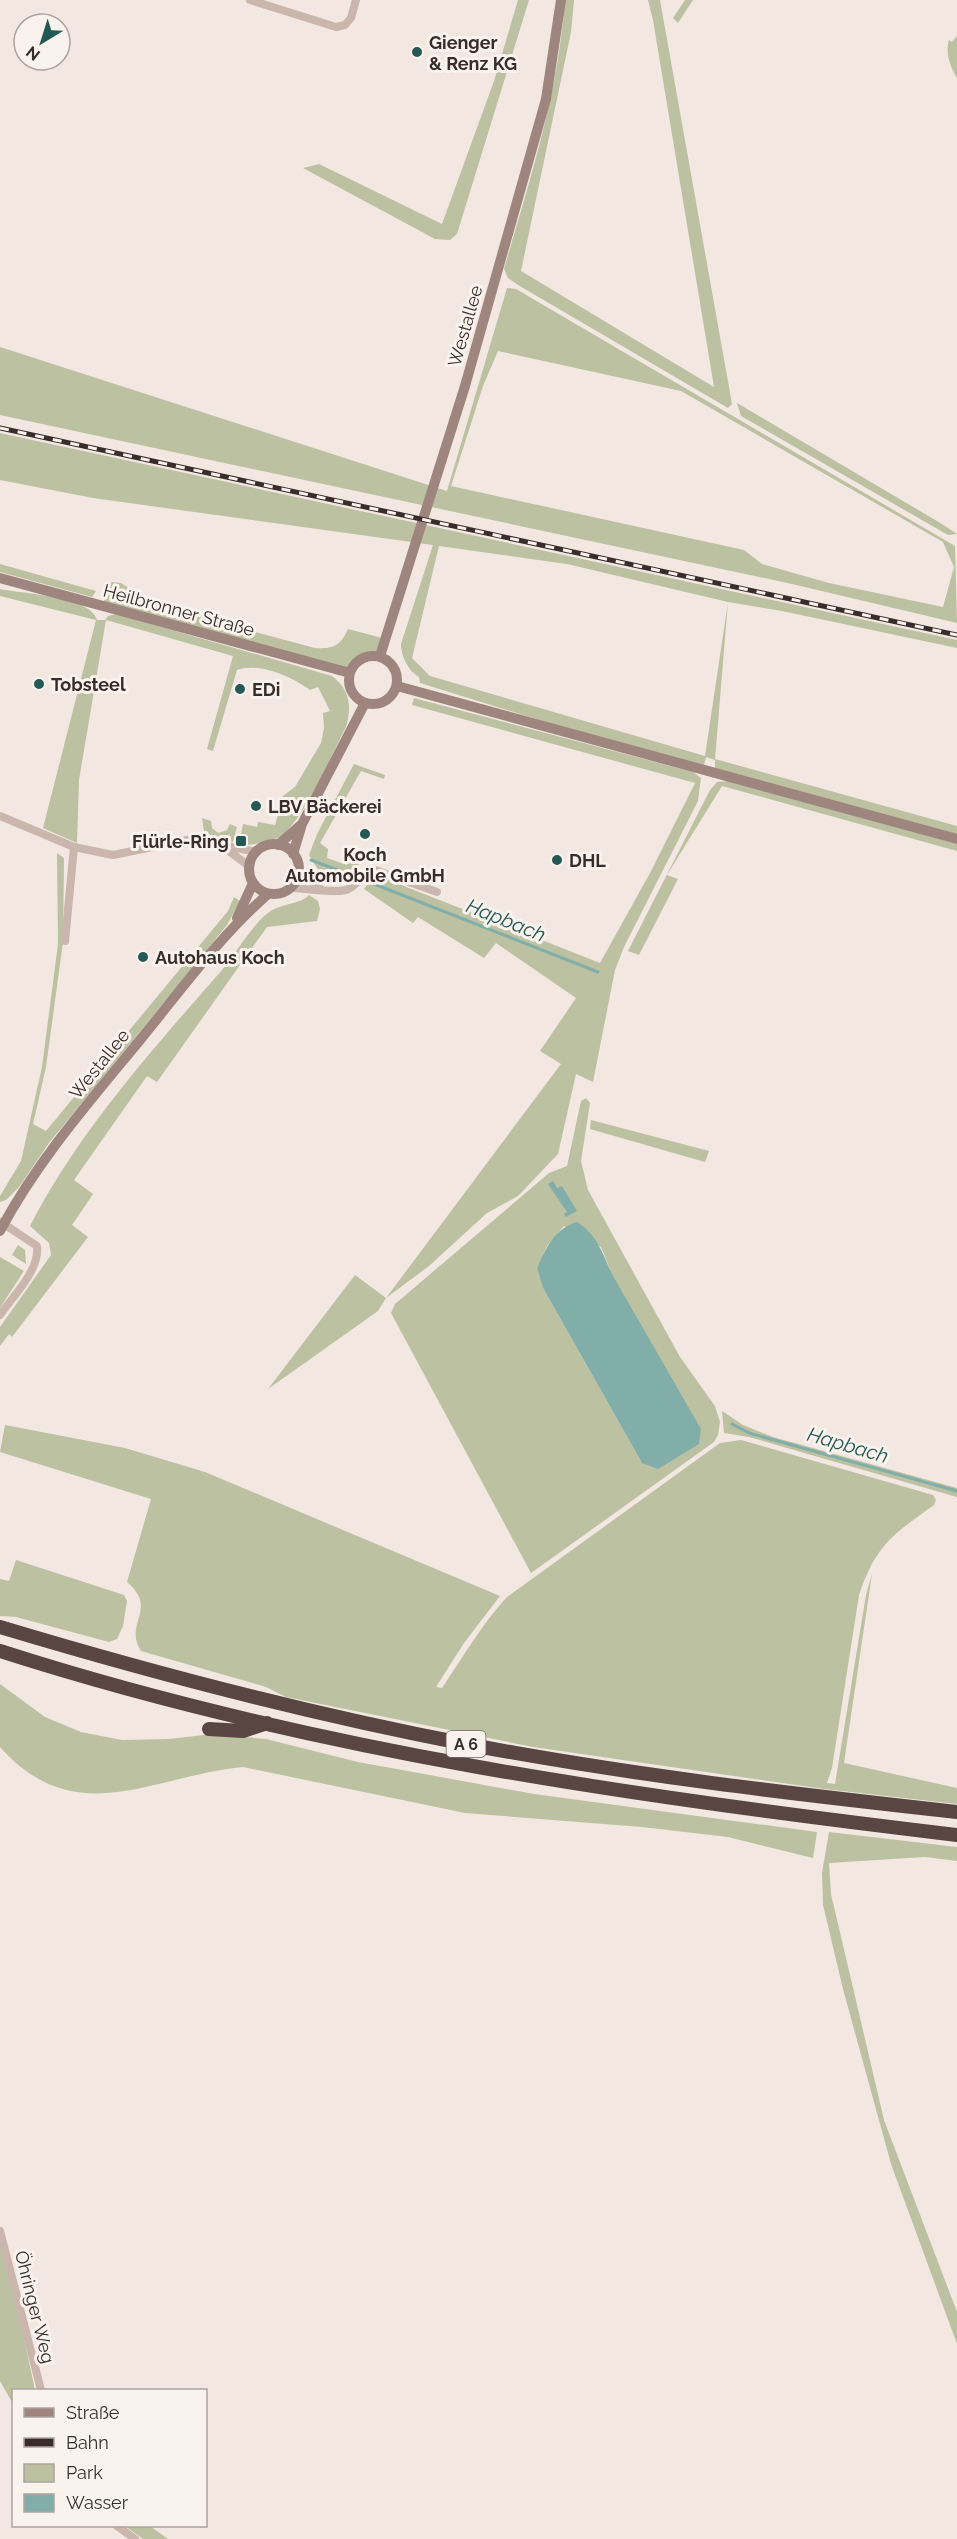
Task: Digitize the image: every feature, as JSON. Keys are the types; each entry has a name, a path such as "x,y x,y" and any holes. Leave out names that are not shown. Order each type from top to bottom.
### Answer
{"highway":[{"name":"A 6","path":"0,1627 79,1652 228,1691 465,1744 607,1768 957,1812"},
{"name":"A 6","path":"0,1651 267,1723 464,1766 580,1786 812,1818 957,1835"},
{"path":"209,1729 243,1731 267,1723"}],"main road":[{"name":"Westallee","path":"380,656 433,492 546,99 561,0"},
{"name":"Heilbronner Straße","path":"0,578 350,673"},
{"path":"380,656 395,668 397,686 393,696 385,702 375,705 365,703 351,691 350,673 362,658 380,656"},
{"path":"397,686 957,839"},
{"path":"293,854 278,845 267,845 257,852 249,866 253,883 268,894 276,894 291,888 298,870 293,854 302,824 365,703"},
{"path":"278,845 302,824"},
{"name":"Westallee","path":"234,924 253,883"},
{"name":"Westallee","path":"1,1225 53,1148 234,924 268,894"}],"street":[{"path":"250,0 336,27 345,25 351,18 356,0"},
{"path":"0,816 74,847 113,855 192,839 257,852"},
{"path":"221,845 249,866"},
{"path":"65,941 74,847"},
{"path":"298,870 320,888"},
{"path":"291,888 320,888 340,892 350,889 365,873 375,870 437,892"},
{"path":"0,1315 31,1271 38,1255 37,1246 1,1225"},
{"name":"Öhringer Weg","path":"0,2230 40,2389"},
{"path":"118,2527 135,2539"}],"green space":[{"path":"518,0 529,0 457,234 450,240 435,239 303,168 319,164 442,224 494,81"},
{"path":"565,0 574,0 571,32 521,271 714,387 648,0 660,0 732,404 728,408 518,285 508,278 504,269 542,136 556,69"},
{"path":"685,0 693,0 678,23 673,18"},
{"path":"957,36 957,78 950,64 948,50 949,40 952,42"},
{"path":"507,288 516,289 955,546 957,623 792,584 0,415 0,347 447,491","holes":["498,351 681,391 943,542 954,567 943,607 829,583 762,564 744,550 451,486 483,386"]},
{"path":"737,403 957,534 948,535 741,416"},
{"path":"0,433 957,640 957,648 782,611 728,602 715,759 957,826 957,834 715,768 715,760 706,757 704,765 552,724 420,683 419,677 406,663 401,644 433,545 93,498 0,480","holes":["439,546 567,564 728,602 705,756 430,676 412,658"]},
{"path":"0,564 96,591 92,597 0,572"},
{"path":"111,582 121,583 144,598 172,610 315,648 336,645 348,629 386,639 380,656 362,658 350,673 102,606"},
{"path":"0,589 55,597 83,606 92,612 97,620 105,620 108,616 116,614 332,676 343,687 348,699 349,712 346,727 325,770 289,829 280,837 263,842 244,845 245,839 240,838 243,824 257,827 258,822 275,825 283,796 295,787 321,743 324,728 323,713 330,711 318,687 310,690 294,680 265,669 237,670 213,751 207,749 233,656 106,620 79,780 77,843 43,828 96,620 0,596"},
{"path":"414,698 693,772 701,778 698,801 624,947 615,970 593,1082 576,1074 558,1154 518,1196 487,1213 429,1266 386,1298 561,1064 540,1051 576,998 496,943 484,958 418,917 413,923 364,889 371,879 381,877 600,963 650,873 695,783 412,705"},
{"path":"354,764 385,775 384,779 361,771 320,843 328,849 327,858 347,865 350,856 358,861 359,868 346,876 324,877 319,875 309,855 317,834"},
{"path":"728,781 957,844 957,851 722,786 667,875 678,879 639,955 628,951 710,790 717,782"},
{"path":"202,818 211,821 212,828 218,833 227,830 230,824 237,827 233,842 204,831"},
{"path":"57,853 64,858 63,942 46,1067 33,1124 46,1131 228,911 234,897 240,901 227,925 49,1143 19,1187 6,1200 0,1202 0,1196 21,1161 42,1067 58,944"},
{"path":"309,895 318,901 320,909 317,921 267,927 157,1082 147,1076 74,1180 93,1194 72,1225 88,1237 12,1337 9,1334 0,1346 0,1327 51,1255 49,1243 30,1226 71,1157 118,1092 222,970 256,924 278,907 300,901"},
{"path":"586,1098 590,1103 581,1161 588,1190 680,1357 715,1406 720,1422 718,1435 714,1442 531,1573 391,1313 395,1304 549,1173 567,1166 581,1101","holes":["564,1226 601,1247 614,1279 642,1463 543,1288 537,1268 547,1246"]},
{"path":"591,1120 709,1151 705,1162 590,1129"},
{"path":"18,1245 25,1250 26,1264 12,1255"},
{"path":"0,1257 24,1271 0,1308"},
{"path":"355,1275 386,1298 378,1311 268,1389"},
{"path":"722,1411 743,1425 773,1437 957,1488 957,1497 749,1437 724,1433"},
{"path":"5,1425 125,1448 205,1472 500,1596 464,1643 436,1687 442,1688 481,1630 507,1597 720,1443 741,1440 933,1495 936,1500 934,1505 896,1533 879,1552 865,1578 859,1595 832,1768 827,1783 835,1784 866,1595 872,1574 844,1763 957,1788 957,1804 824,1789 533,1747 286,1697 266,1687 141,1651 136,1632 141,1608 140,1600 127,1582 151,1499 0,1452"},
{"path":"16,1560 124,1595 127,1601 123,1626 117,1639 109,1642 16,1617 0,1616 0,1579 9,1581"},
{"path":"0,1684 45,1717 81,1732 122,1740 169,1739 212,1734 266,1739 358,1762 534,1794 817,1832 813,1858 728,1837 642,1827 465,1813 243,1767 116,1792 86,1793 57,1787 28,1773 0,1747"},
{"path":"829,1832 957,1847 957,1861 925,1857 829,1863 831,1894 884,2120 957,2312 957,2344 891,2164 843,1989 823,1905 822,1873"},
{"path":"0,2241 14,2292 35,2389 12,2389 12,2402 0,2381"},
{"path":"126,2527 151,2527 168,2539 143,2539"}],"water":[{"path":"553,1181 557,1188 562,1186 577,1211 566,1217 564,1214 567,1212 548,1184"},
{"path":"577,1222 597,1242 617,1283 701,1429 699,1444 658,1469 642,1463 543,1288 537,1268 544,1253 557,1234"}],"waterway":[{"name":"Hapbach","path":"311,860 348,874"},
{"name":"Hapbach","path":"369,882 598,972"},
{"name":"Hapbach","path":"732,1424 749,1433 957,1491"}],"railway":[{"path":"0,428 957,635"}],"place":[{"name":"Gienger & Renz KG","path":"417,52"},
{"name":"Tobsteel","path":"39,684"},
{"name":"EDi","path":"240,689"},
{"name":"LBV Bäckerei","path":"256,806"},
{"name":"Koch Automobile GmbH","path":"365,834"},
{"name":"Flürle-Ring","path":"241,841"},
{"name":"DHL","path":"557,860"},
{"name":"Autohaus Koch","path":"143,957"}]}
